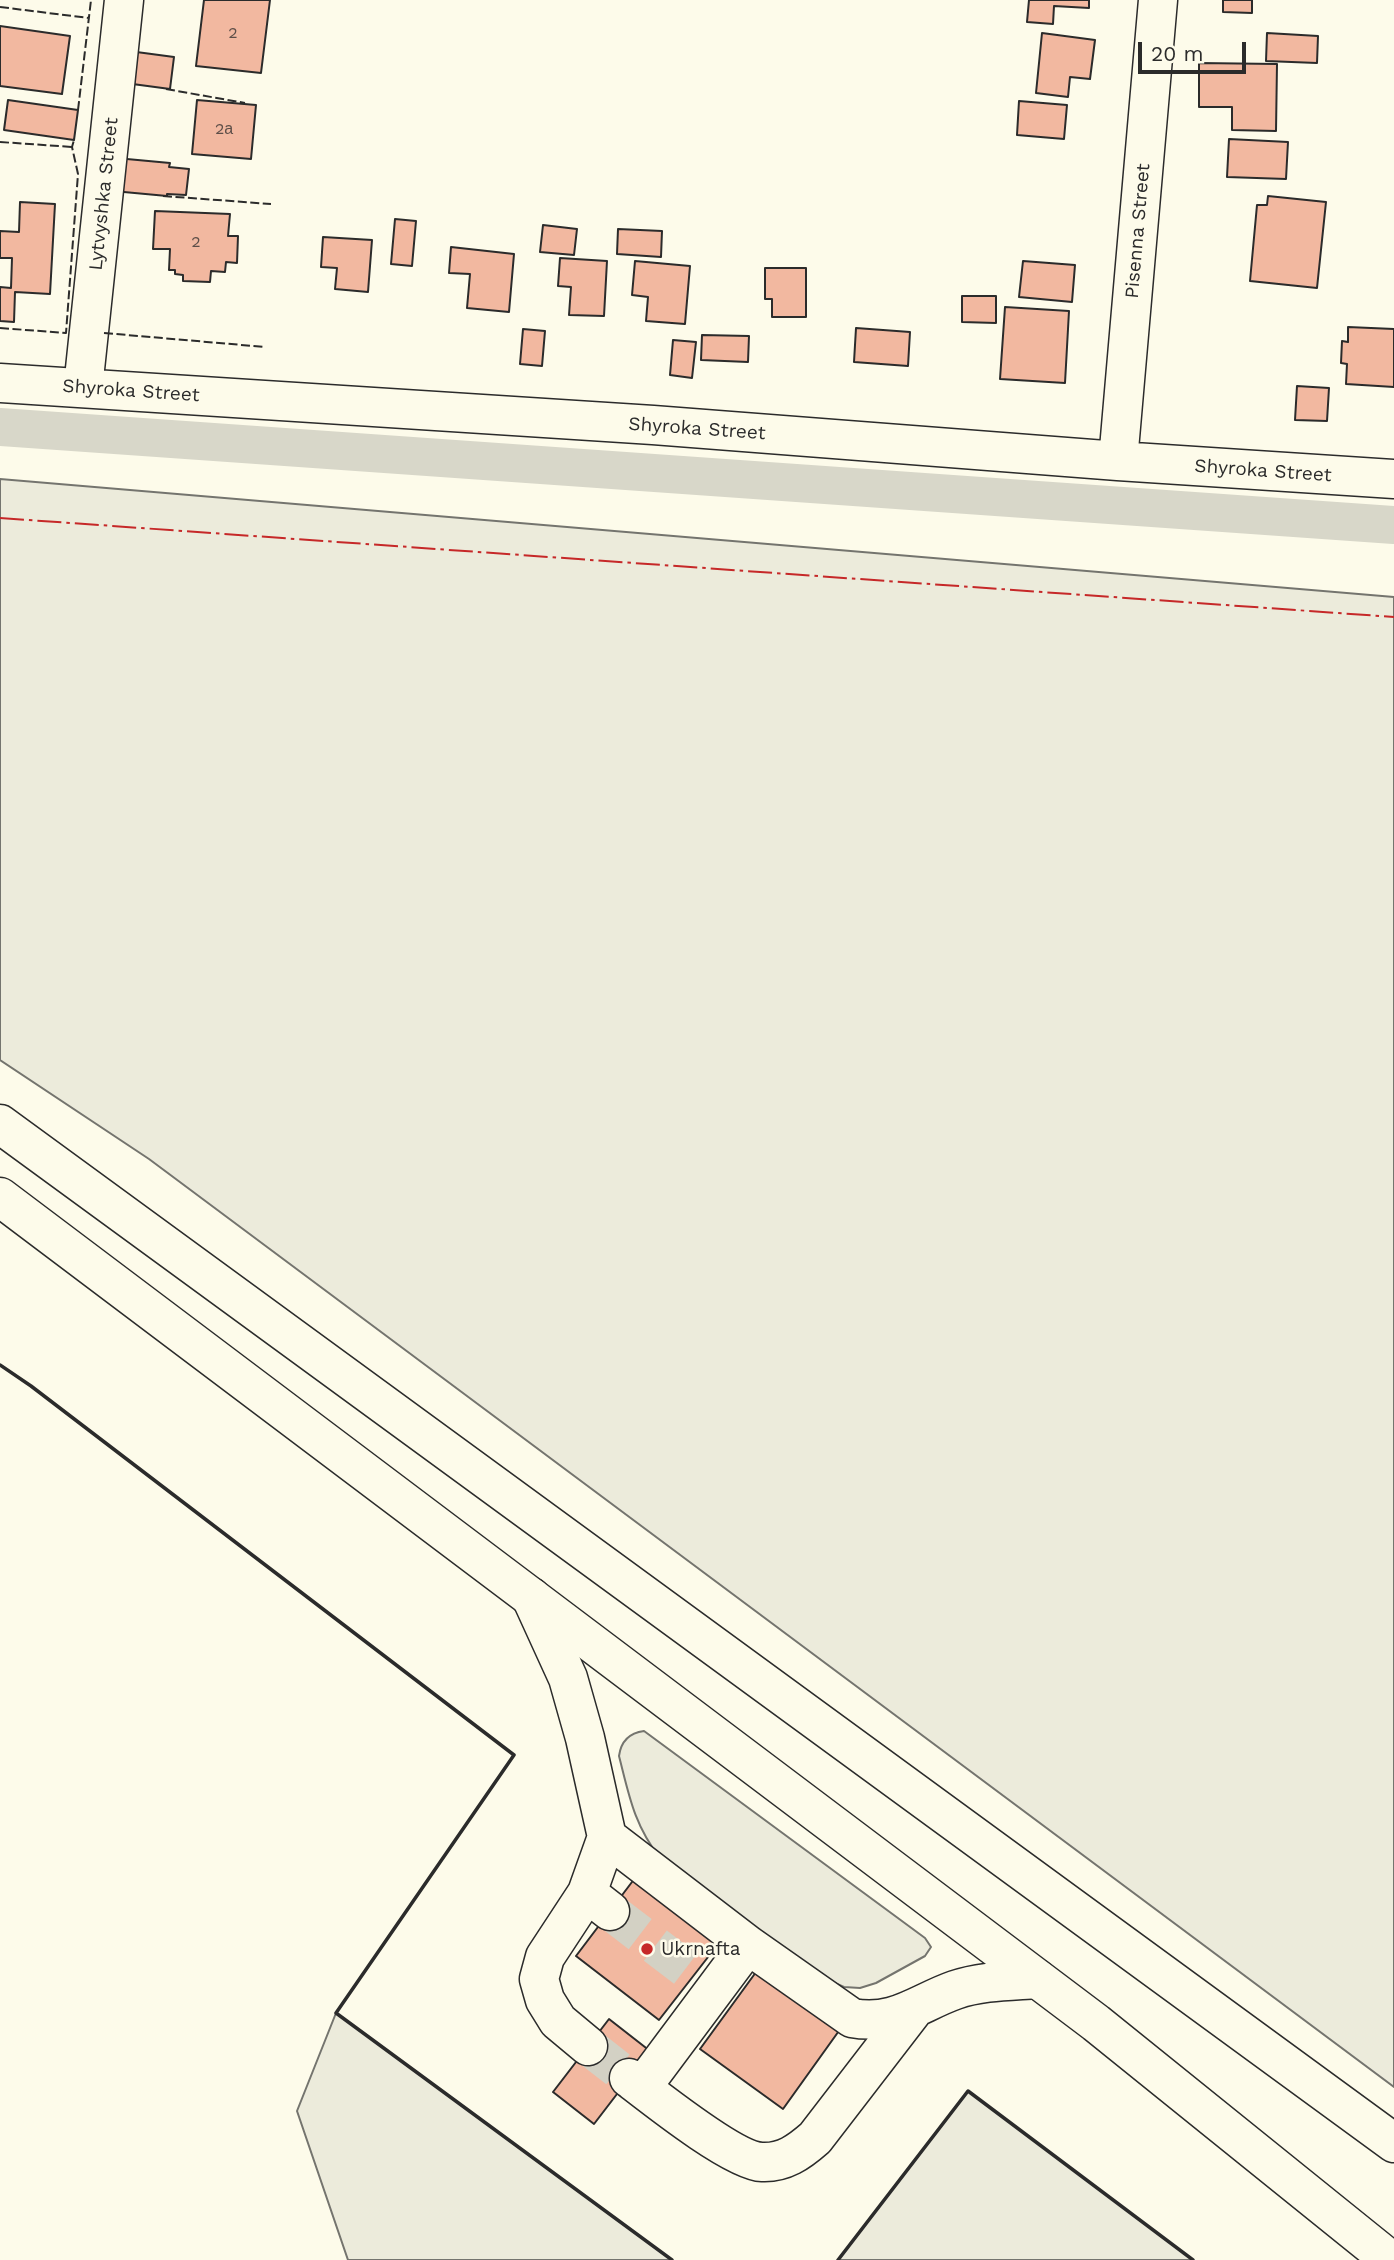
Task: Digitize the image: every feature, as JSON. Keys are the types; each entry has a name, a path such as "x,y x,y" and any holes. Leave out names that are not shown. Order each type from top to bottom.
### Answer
{"main road":[{"name":"Lytvyshka Street","path":"83,388 124,0"},
{"name":"Pisenna Street","path":"1118,461 1158,0"},
{"name":"Shyroka Street","path":"0,383 653,425 1118,461 1394,479"},
{"path":"0,1124 1394,2143"},
{"path":"0,1197 1096,2023 1391,2260"},
{"path":"531,1597 568,1678 585,1738 607,1837 598,1902 545,1958 539,1979 545,2000 558,2021 588,2046"},
{"path":"607,1837 748,1945 852,2018 868,2021 912,2012 956,1990 980,1984 1037,1979"},
{"path":"748,1945 704,1983 636,2083 734,2154 760,2162 784,2159 800,2151 815,2138 912,2012"}],"shaded area":[{"path":"0,479 1394,597 1394,2087 149,1159 0,1060"},
{"path":"644,1731 925,1938 931,1947 925,1956 876,1983 860,1988 844,1987 828,1980 660,1858 638,1822 619,1756 627,1739"},
{"path":"336,2013 672,2260 348,2260 297,2111"},
{"path":"968,2091 1193,2260 838,2260"}],"building":[{"path":"204,0 270,0 261,73 196,66"},
{"path":"1029,0 1089,0 1089,8 1054,6 1053,24 1027,22"},
{"path":"1223,0 1252,0 1252,13 1223,12"},
{"path":"0,26 70,36 62,94 0,86"},
{"path":"1042,33 1095,40 1090,79 1070,77 1068,97 1036,93"},
{"path":"1267,33 1318,36 1317,63 1266,61"},
{"path":"129,51 174,57 170,89 125,83"},
{"path":"1199,63 1277,64 1276,131 1232,130 1232,107 1199,107"},
{"path":"8,100 78,110 74,140 4,130"},
{"path":"197,100 256,105 251,159 192,154"},
{"path":"1019,101 1067,105 1064,139 1017,135"},
{"path":"1229,139 1288,142 1286,179 1227,177"},
{"path":"116,158 170,163 169,167 189,169 186,195 113,191"},
{"path":"1268,196 1326,202 1317,288 1250,281 1257,205 1267,205"},
{"path":"20,202 55,204 50,294 15,292 14,322 0,321 0,287 11,288 12,258 0,258 0,231 19,232"},
{"path":"155,211 230,214 228,236 238,236 237,263 226,262 225,272 211,271 210,282 183,281 183,275 169,270 170,249 153,249"},
{"path":"395,219 416,221 412,266 391,264"},
{"path":"543,225 577,229 574,255 540,252"},
{"path":"618,229 662,231 661,257 617,254"},
{"path":"323,237 372,240 368,292 335,289 337,268 321,267"},
{"path":"451,247 514,254 509,312 467,308 470,274 449,273"},
{"path":"560,258 607,261 604,316 569,315 571,287 558,286"},
{"path":"635,261 690,266 685,324 646,321 648,297 632,295"},
{"path":"1023,261 1075,265 1072,302 1019,297"},
{"path":"765,268 806,268 806,317 772,317 772,299 765,299"},
{"path":"962,296 996,296 996,323 962,322"},
{"path":"1005,307 1069,311 1065,383 1000,379"},
{"path":"1348,327 1394,329 1394,387 1346,384 1347,364 1341,363 1342,341 1348,342"},
{"path":"856,328 910,332 908,366 854,362"},
{"path":"523,329 545,331 542,366 520,364"},
{"path":"702,335 749,336 748,362 701,360"},
{"path":"673,340 696,342 692,378 670,375"},
{"path":"1297,386 1329,388 1327,421 1295,420"},
{"name":"Ukrnafta","path":"635,1878 719,1943 659,2020 576,1956"},
{"path":"759,1968 841,2028 783,2109 700,2049"},
{"path":"609,2019 650,2051 594,2124 553,2092"}],"waterway":[{"path":"0,427 1394,525"}],"tunnel":[{"path":"610,1911 694,1975"},
{"path":"588,2046 629,2078"}],"fence":[{"path":"78,110 91,0"},
{"path":"0,7 89,18"},
{"path":"166,89 245,103"},
{"path":"0,328 66,333 78,174 72,147 74,140"},
{"path":"0,142 72,147"},
{"path":"163,196 271,204"},
{"path":"104,333 265,347"}],"wall":[{"path":"0,1365 514,1755 336,2013 672,2260"},
{"path":"838,2260 968,2091 1193,2260"}],"power":[{"path":"0,518 1394,617"}],"place":[{"name":"Ukrnafta","path":"647,1949"}]}
